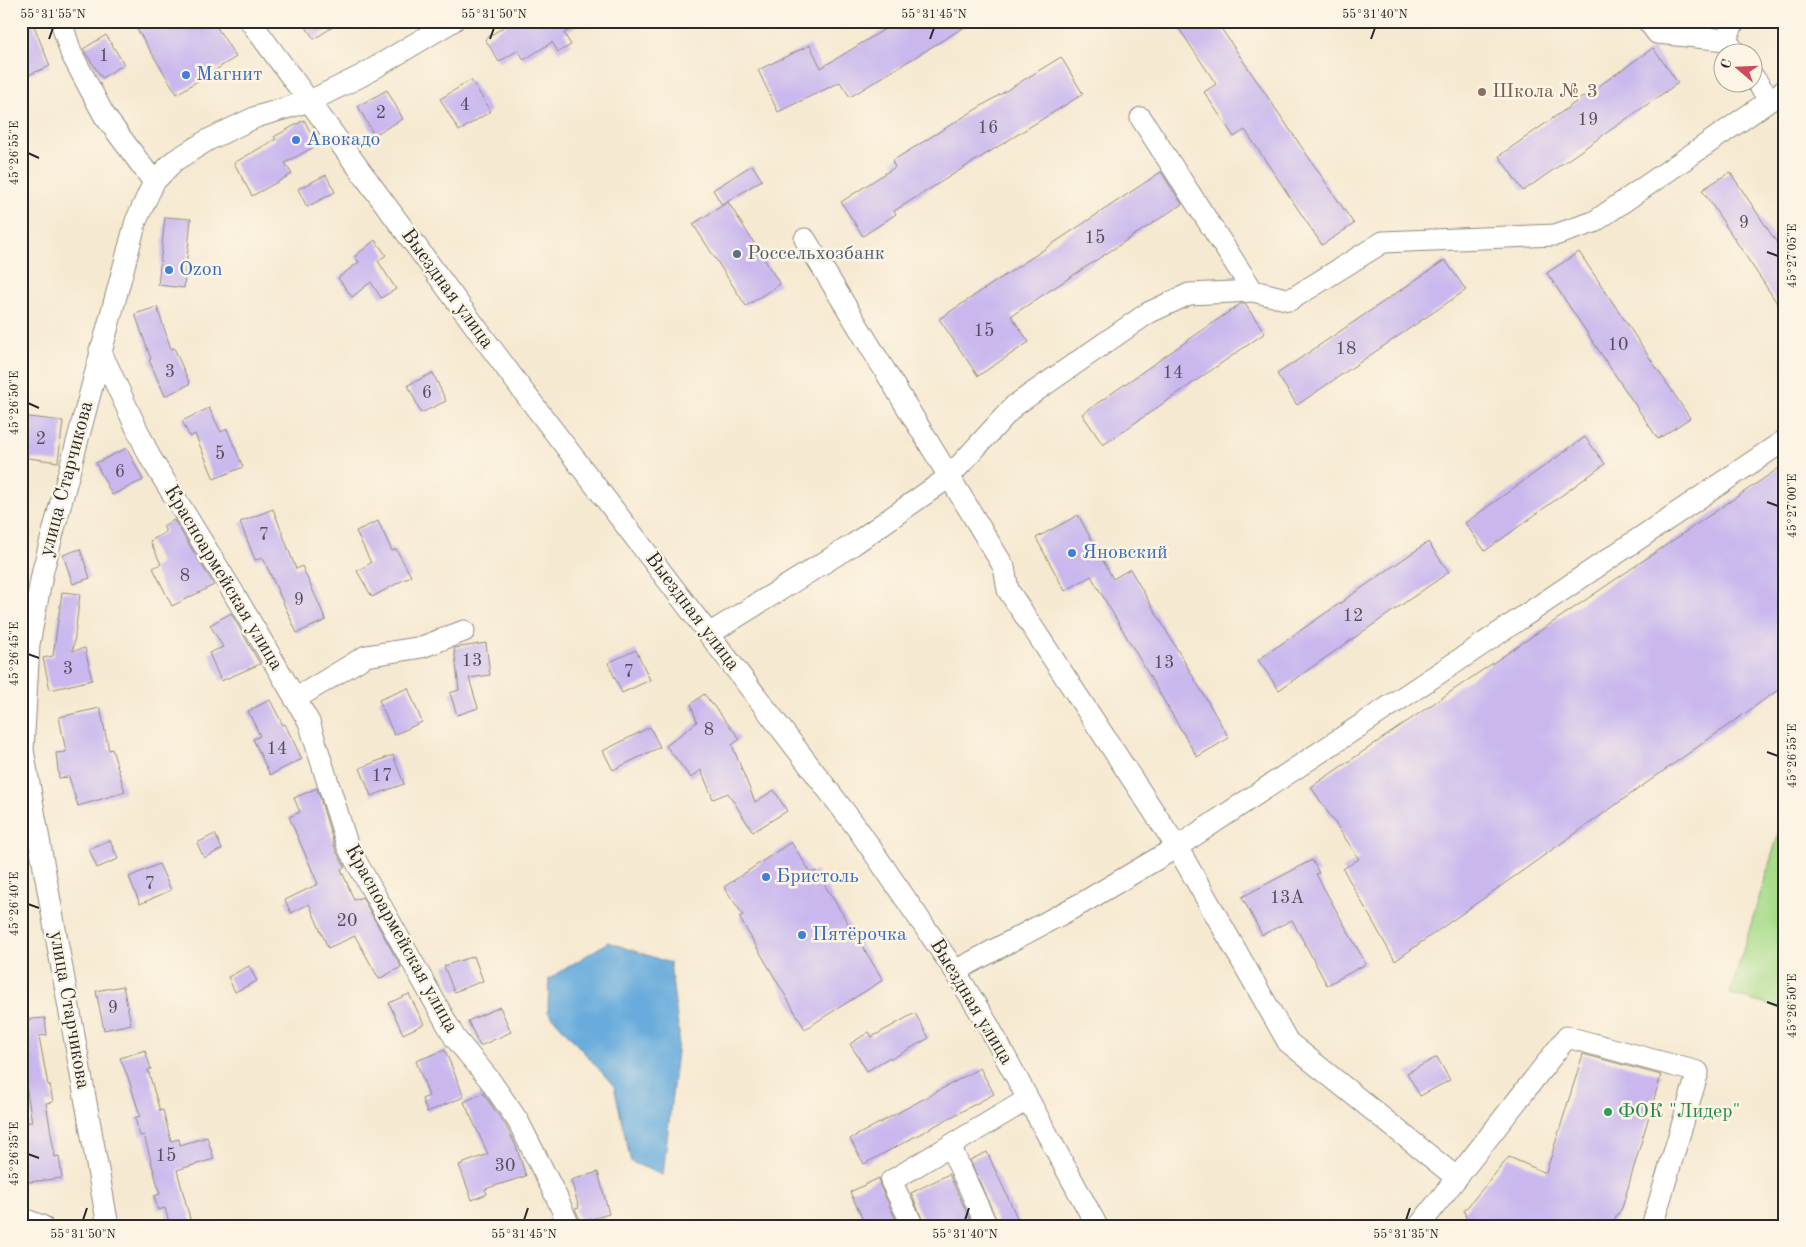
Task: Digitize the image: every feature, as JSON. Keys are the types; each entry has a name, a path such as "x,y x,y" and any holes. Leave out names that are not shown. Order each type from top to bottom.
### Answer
{"street":[{"path":"61,21 71,53 104,115 154,182"},
{"name":"Выездная улица","path":"250,21 523,391 857,828 955,972 988,1025 1097,1226"},
{"name":"улица Старчикова","path":"108,1226 22,750 29,644 43,570 100,350 136,222 154,182 174,161 208,140 256,117 310,101 361,76 453,21"},
{"path":"1648,21 1657,32 1732,38"},
{"path":"708,634 854,544 949,477 1014,406 1148,313 1189,294 1252,291 1290,300 1384,242 1555,235 1594,222 1777,95 1764,85"},
{"path":"1141,118 1252,291"},
{"path":"805,239 1004,567 1008,590 1177,847 1288,1042 1457,1178"},
{"name":"Красноармейская улица","path":"100,350 150,458 233,592 309,722 348,847 455,1038 489,1079 518,1120 558,1198 569,1226"},
{"path":"955,972 1084,902 1177,847 1460,660 1785,440"},
{"path":"295,698 366,656 422,647 464,631"},
{"path":"1418,1226 1567,1037 1698,1072 1652,1226"},
{"path":"913,1226 892,1181 1028,1099"},
{"path":"950,1146 987,1226"},
{"path":"21,1218 42,1226"}],"green space":[{"path":"1785,812 1785,1010 1730,994"}],"water":[{"path":"608,942 670,963 679,1034 663,1175 631,1162 614,1086 548,1012 549,979"}],"building":[{"path":"32,21 50,66 21,78 21,25"},
{"name":"Магнит","path":"132,21 213,21 236,57 177,94"},
{"path":"302,21 342,21 314,39"},
{"path":"513,21 584,21 564,33 571,45 558,52 552,42 524,60 518,50 499,62 485,39"},
{"path":"898,21 974,21 850,97 840,82 778,112 758,70 810,45 821,68"},
{"path":"1174,21 1216,21 1354,224 1322,245 1245,130 1234,137 1204,92 1216,84"},
{"path":"106,35 124,64 102,78 83,49"},
{"path":"1653,48 1678,83 1523,191 1499,156"},
{"path":"1061,57 1083,94 894,211 896,214 863,236 841,202 895,167 892,161"},
{"path":"471,80 491,111 459,131 440,99"},
{"path":"387,90 403,119 374,135 358,106"},
{"path":"304,120 317,145 285,163 292,174 252,196 234,163 276,139 274,137"},
{"path":"752,165 762,180 722,205 713,190"},
{"path":"1161,172 1182,204 1011,316 1029,342 978,376 939,319"},
{"path":"1730,172 1785,255 1785,315 1702,190"},
{"path":"326,175 335,192 307,207 298,189"},
{"name":"Россельхозбанк","path":"728,202 780,284 746,306 693,224"},
{"path":"165,217 191,219 184,288 158,285"},
{"path":"375,240 386,255 378,261 396,289 381,298 371,282 352,297 338,278 359,262 355,256"},
{"path":"1579,252 1690,418 1658,439 1547,273"},
{"path":"1445,260 1466,290 1297,405 1277,374"},
{"path":"1240,304 1245,304 1265,333 1103,445 1082,414"},
{"path":"157,307 171,349 174,348 190,384 165,396 149,360 151,359 135,314"},
{"path":"433,373 446,401 421,413 408,385"},
{"path":"209,408 221,432 227,429 243,467 214,479 195,434 190,437 182,421"},
{"path":"21,416 63,421 58,462 21,457"},
{"path":"1585,437 1605,464 1485,551 1465,523"},
{"path":"127,448 143,480 112,495 96,463"},
{"path":"1785,464 1785,685 1395,961 1343,869 1359,859 1311,787"},
{"path":"273,509 296,569 302,566 326,620 297,633 263,558 255,560 240,522"},
{"path":"1078,515 1113,579 1130,569 1229,738 1197,757 1091,576 1065,591 1036,538"},
{"path":"174,520 214,585 172,606 153,568 161,564 150,541 166,532 163,526"},
{"path":"378,521 392,551 396,549 411,576 372,597 357,571 371,563 356,531"},
{"path":"1428,542 1449,572 1279,690 1258,660"},
{"path":"80,549 90,578 73,584 63,555"},
{"path":"62,592 80,594 73,651 85,648 92,680 50,690 43,658 53,656"},
{"path":"231,613 260,664 221,681 209,653 223,647 210,625"},
{"path":"486,643 490,675 469,678 478,708 457,715 450,693 459,690 454,648"},
{"path":"636,650 650,680 622,693 608,663"},
{"path":"408,688 422,722 394,735 379,700"},
{"path":"704,694 740,739 732,745 755,802 774,790 787,811 753,832 728,793 713,799 701,770 691,778 666,746 697,722 691,704"},
{"path":"270,700 283,725 285,724 302,759 270,775 253,739 260,736 248,711"},
{"path":"100,708 109,750 112,749 125,792 78,806 69,777 59,778 56,753 66,752 59,717"},
{"path":"650,727 660,747 613,770 603,751"},
{"path":"393,755 404,784 371,796 360,768"},
{"path":"317,788 336,851 345,867 341,869 354,900 362,897 401,967 379,979 355,936 328,948 309,904 291,913 285,900 318,884 289,817 300,812 294,798"},
{"path":"215,834 222,849 204,858 197,843"},
{"path":"110,840 118,859 97,868 89,849"},
{"path":"791,842 811,873 816,871 883,980 805,1029 739,917 743,915 724,887"},
{"path":"1312,860 1319,873 1316,874 1366,964 1327,985 1292,920 1262,935 1242,897"},
{"path":"159,864 171,890 140,904 129,877"},
{"path":"474,956 483,981 454,992 444,966"},
{"path":"249,966 257,981 235,992 228,977"},
{"path":"123,986 131,1024 104,1030 96,991"},
{"path":"409,994 424,1024 403,1034 389,1003"},
{"path":"500,1007 511,1032 480,1046 468,1021"},
{"path":"915,1013 929,1038 891,1059 890,1057 867,1071 850,1044 869,1032 872,1037"},
{"path":"45,1018 47,1035 39,1036 53,1102 46,1103 55,1157 59,1156 62,1178 21,1183 21,1123 32,1122 23,1067 21,1067 21,1020"},
{"path":"145,1050 151,1069 148,1070 160,1111 163,1110 171,1141 179,1139 180,1145 207,1137 214,1159 177,1170 192,1226 170,1226 165,1208 158,1210 154,1196 160,1194 144,1135 140,1136 135,1118 140,1116 120,1058"},
{"path":"445,1050 464,1097 427,1112 422,1099 429,1096 416,1061"},
{"name":"ФОК \"Лидер\"","path":"1583,1054 1661,1075 1622,1208 1610,1226 1468,1226 1464,1211 1509,1157 1546,1173"},
{"path":"1437,1057 1450,1080 1420,1096 1407,1073"},
{"path":"980,1068 994,1094 864,1164 850,1139"},
{"path":"483,1093 506,1126 516,1146 526,1176 485,1189 487,1194 472,1200 459,1165 488,1154 464,1102"},
{"path":"987,1152 1021,1226 999,1226 970,1160"},
{"path":"598,1172 609,1214 581,1222 575,1209 579,1208 571,1180"},
{"path":"949,1174 973,1226 925,1226 911,1193"},
{"path":"879,1178 880,1186 899,1226 866,1226 850,1192"}],"place":[{"name":"Магнит","path":"186,75"},
{"name":"Школа № 3","path":"1482,92"},
{"name":"Авокадо","path":"296,140"},
{"name":"Россельхозбанк","path":"737,254"},
{"name":"Ozon","path":"169,270"},
{"name":"Яновский","path":"1072,553"},
{"name":"Бристоль","path":"766,877"},
{"name":"Пятёрочка","path":"802,935"},
{"name":"ФОК \"Лидер\"","path":"1608,1112"}]}
